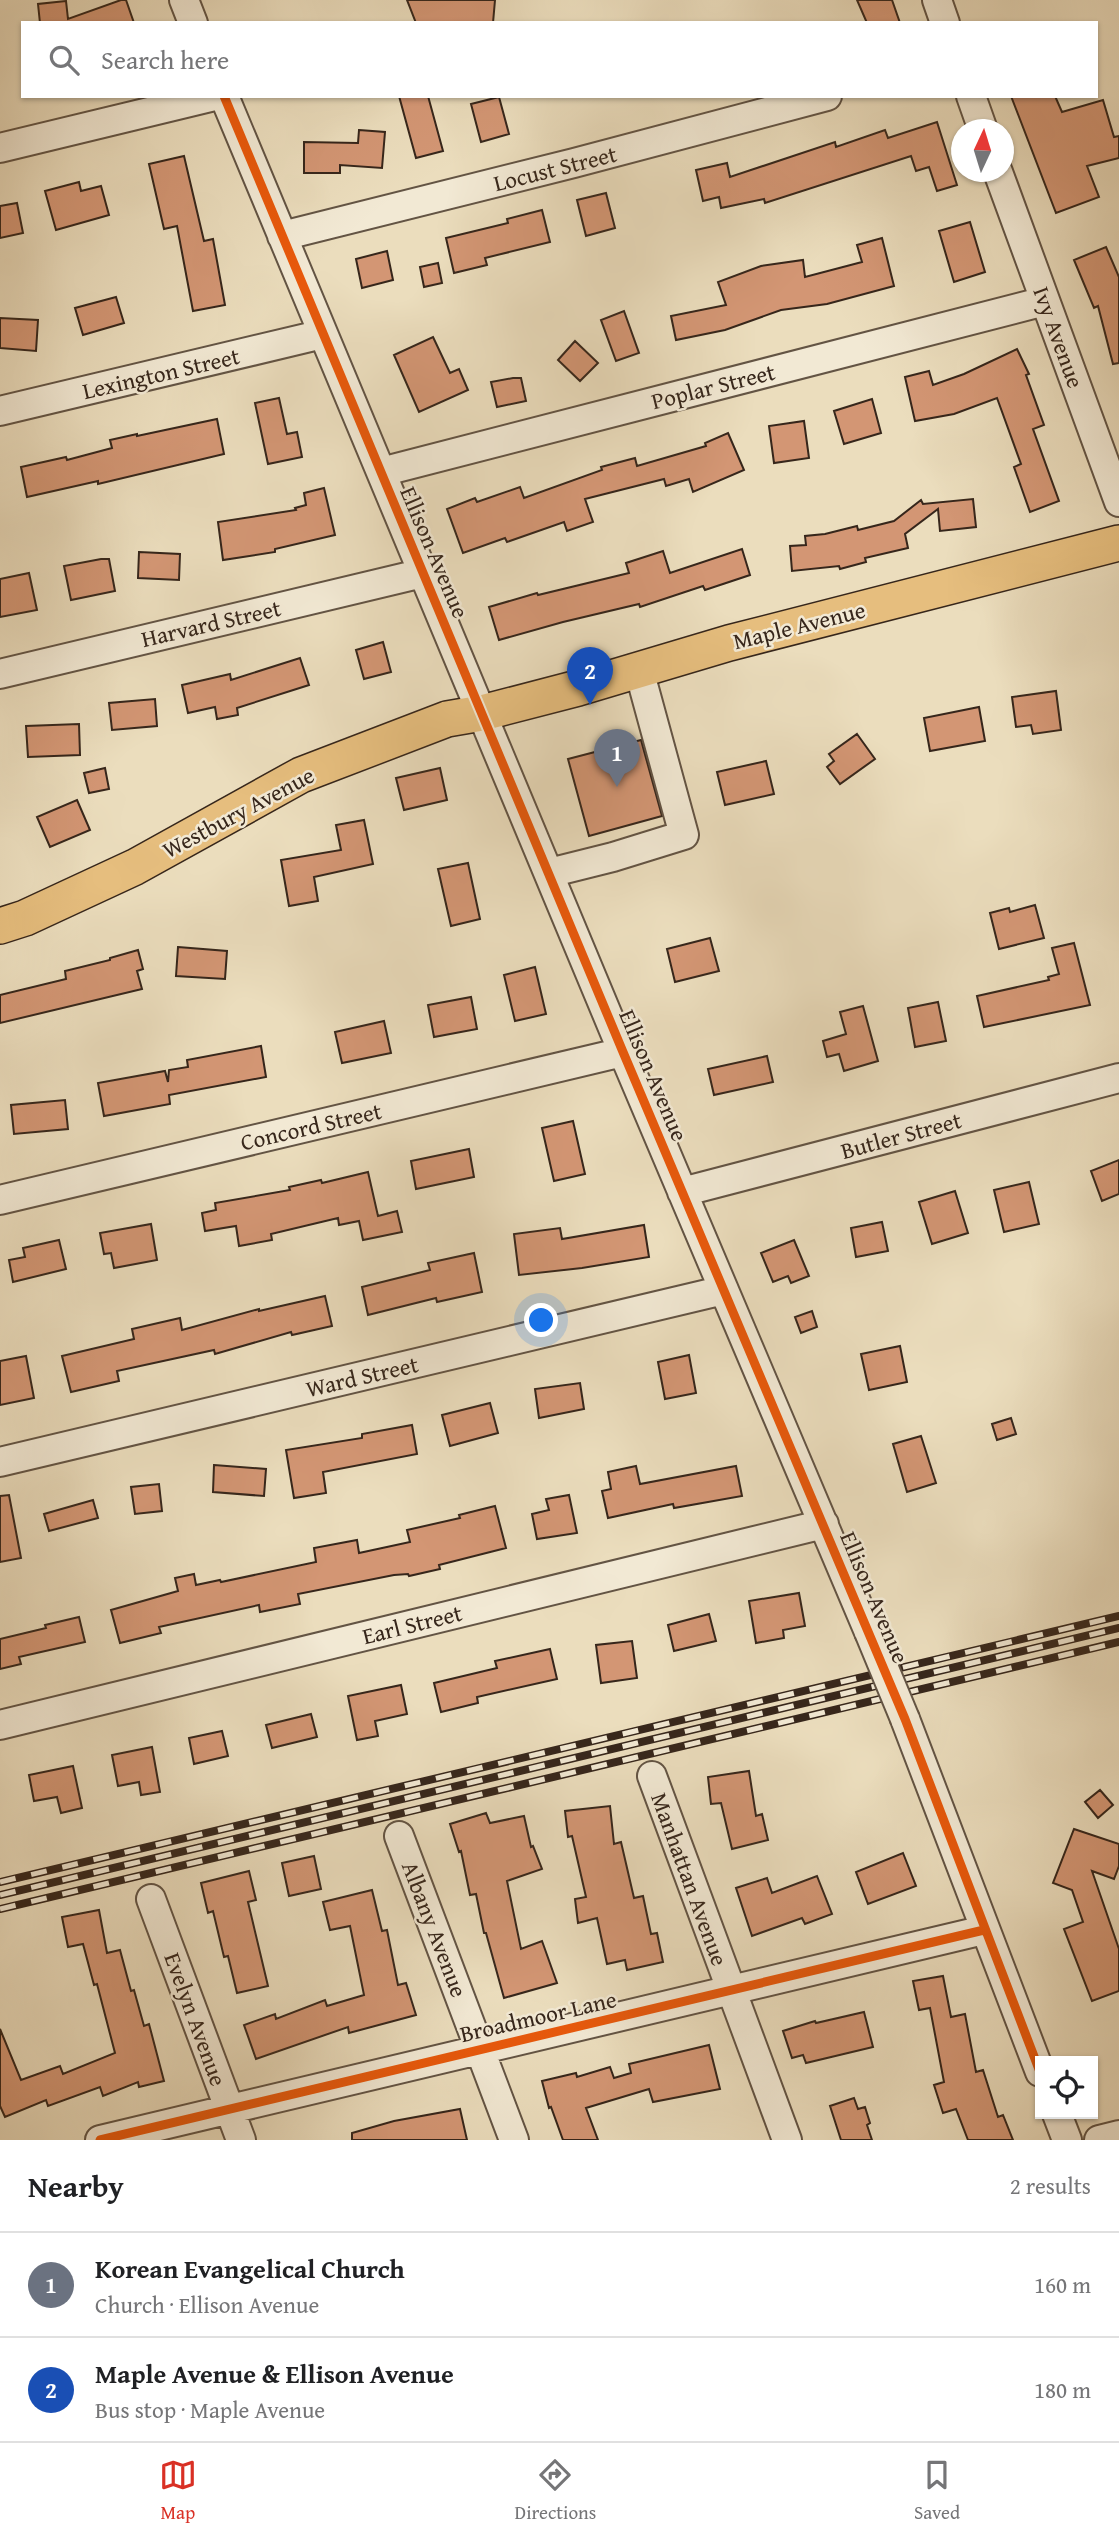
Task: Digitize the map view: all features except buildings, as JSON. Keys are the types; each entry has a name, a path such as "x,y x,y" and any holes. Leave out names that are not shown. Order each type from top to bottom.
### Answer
{"main road":[{"name":"Maple Avenue","path":"482,713 729,643 1119,543"},
{"name":"Westbury Avenue","path":"0,926 25,918 135,867 300,775 447,719 482,713"}],"street":[{"path":"185,0 192,21"},
{"path":"937,0 944,21"},
{"path":"0,148 207,98"},
{"name":"Ellison Avenue","path":"225,98 905,1719 1035,2058"},
{"name":"Locust Street","path":"282,236 819,98"},
{"path":"972,98 979,119"},
{"name":"Ivy Avenue","path":"1003,182 1119,502"},
{"name":"Poplar Street","path":"381,472 1045,301"},
{"name":"Lexington Street","path":"0,411 323,334"},
{"name":"Harvard Street","path":"0,674 423,573"},
{"path":"548,873 684,835 639,670"},
{"name":"Concord Street","path":"0,1200 623,1052"},
{"name":"Butler Street","path":"682,1192 1119,1078"},
{"name":"Ward Street","path":"0,1462 724,1290"},
{"name":"Earl Street","path":"0,1725 824,1524"},
{"name":"Manhattan Avenue","path":"652,1776 787,2140"},
{"name":"Albany Avenue","path":"399,1836 514,2140"},
{"name":"Evelyn Avenue","path":"151,1899 241,2140"},
{"name":"Broadmoor Lane","path":"100,2140 984,1930"},
{"path":"1059,2119 1067,2140"},
{"path":"1099,2140 1119,2135"}],"railway":[{"path":"0,1882 1119,1616"},
{"path":"0,1895 1119,1628"},
{"path":"0,1909 1119,1642"}],"cycle path":[{"path":"225,98 905,1719 1035,2059"},
{"path":"100,2140 984,1930"}],"place":[{"name":"Maple Avenue & Ellison Avenue","path":"590,705"},
{"name":"Korean Evangelical Church","path":"617,787"}]}
